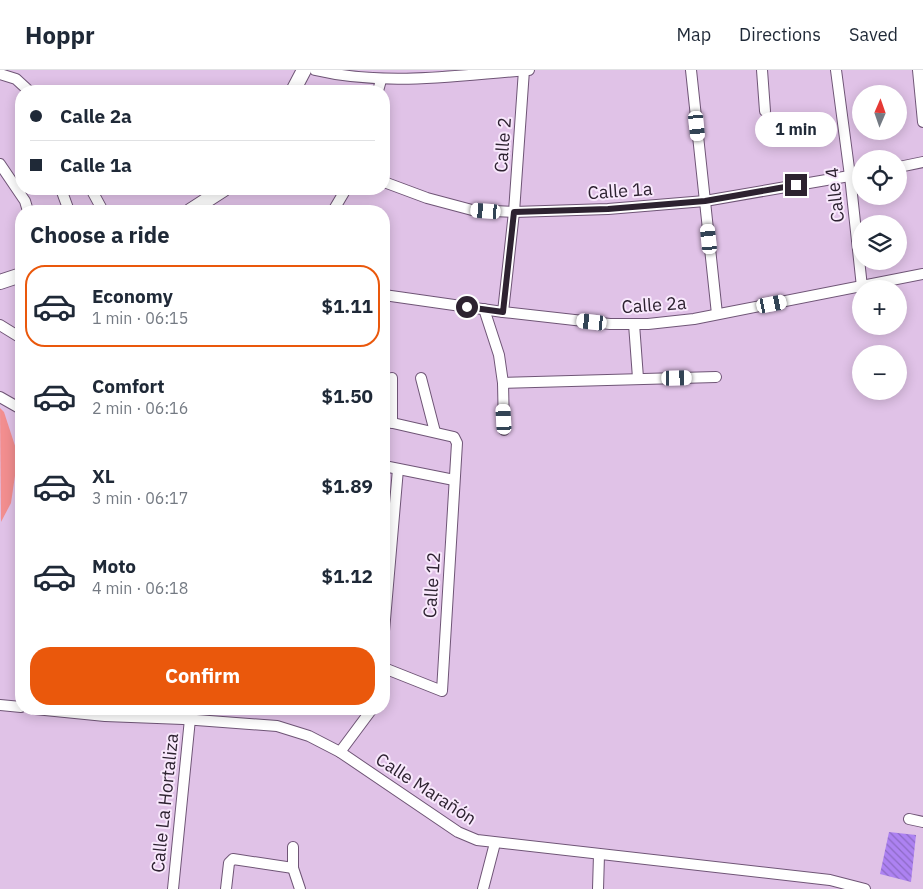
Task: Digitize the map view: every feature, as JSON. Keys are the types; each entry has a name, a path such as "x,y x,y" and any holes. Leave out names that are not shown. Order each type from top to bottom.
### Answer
{"main road":[{"path":"296,85 304,70"},
{"path":"199,205 213,195"},
{"path":"0,282 15,277"}],"street":[{"path":"315,70 337,75 381,80 433,79 529,70"},
{"name":"Calle 2","path":"503,312 514,212 524,70"},
{"path":"691,70 717,314"},
{"path":"762,70 765,111"},
{"name":"Calle 4","path":"836,70 861,280"},
{"path":"918,70 923,122"},
{"path":"0,74 16,79 22,85"},
{"path":"380,85 381,80"},
{"path":"907,165 923,162"},
{"path":"0,164 15,186"},
{"name":"Calle 1a","path":"390,184 427,198 472,210 514,212 608,209 705,201 850,176"},
{"name":"Calle 2a","path":"895,280 923,274"},
{"name":"Calle 2a","path":"390,296 503,312 610,324 634,324 717,314 852,289"},
{"path":"484,309 499,355 503,383 504,430"},
{"path":"634,324 638,378"},
{"path":"0,325 15,334"},
{"path":"503,383 716,377"},
{"path":"390,400 392,378"},
{"path":"421,378 435,432"},
{"path":"0,397 15,406"},
{"name":"Calle 12","path":"390,422 454,437 457,443 442,691 390,670"},
{"path":"390,467 454,480"},
{"path":"390,562 398,469"},
{"path":"0,705 15,706"},
{"name":"Calle Marañón","path":"141,715 277,726 309,736 340,752 458,832 477,840 830,880 865,889"},
{"path":"340,752 368,715"},
{"name":"Calle La Hortaliza","path":"173,889 190,719"},
{"path":"909,819 923,822"},
{"path":"483,889 495,843"},
{"path":"293,847 293,868 300,889"},
{"path":"598,889 599,855"},
{"path":"226,889 229,863 233,859 293,868"}],"shaded area":[{"path":"0,408 4,412 15,446 15,476 11,503 1,522"}],"building":[{"path":"889,832 916,835 911,882 880,874"}],"route":[{"path":"467,307 503,312 514,212 608,209 705,201 796,185"}]}
